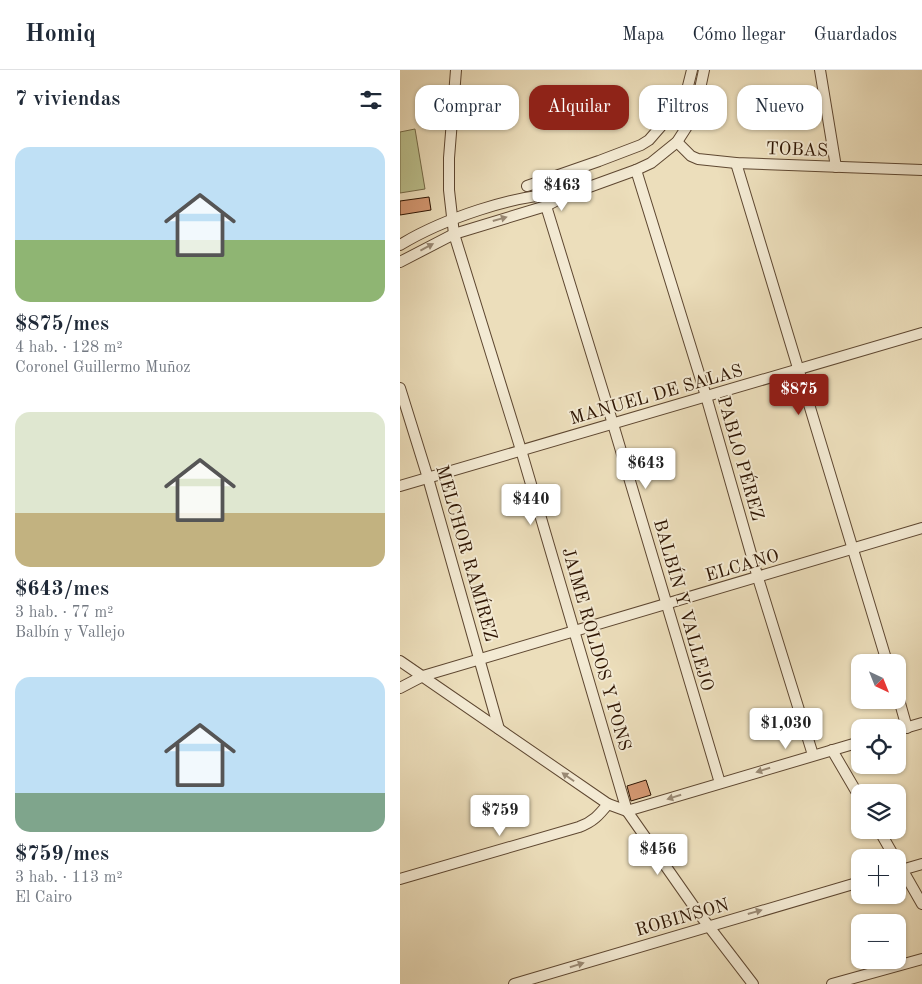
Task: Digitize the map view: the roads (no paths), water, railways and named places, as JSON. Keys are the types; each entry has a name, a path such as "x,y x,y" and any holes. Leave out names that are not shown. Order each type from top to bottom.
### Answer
{"street":[{"name":"JAIME ROLDOS Y PONS","path":"456,70 449,158 449,190 454,234 522,450 627,812 708,926 753,984"},
{"path":"527,186 599,161 641,145 649,140 676,109 687,90 692,70"},
{"path":"400,262 454,234 546,206 567,195 651,163 676,142 694,113 704,70"},
{"path":"820,70 836,167"},
{"name":"TOBAS","path":"676,142 690,156 698,159 736,163 922,171"},
{"path":"736,163 885,654"},
{"name":"PABLO PÉREZ","path":"636,170 706,396 758,578 813,756"},
{"path":"400,245 432,228 496,205 532,198 567,195"},
{"name":"BALBÍN Y VALLEJO","path":"546,206 720,783"},
{"name":"MANUEL DE SALAS","path":"400,486 922,333"},
{"name":"MELCHOR RAMÍREZ","path":"400,388 481,659 499,729"},
{"name":"ELCANO","path":"400,688 423,676 922,528"},
{"path":"400,661 608,804 627,812 851,745"},
{"path":"906,728 922,723"},
{"path":"832,750 852,784"},
{"path":"400,880 579,827 591,822 608,804"},
{"path":"906,867 922,864"},
{"path":"906,879 922,904"},
{"name":"ROBINSON","path":"514,984 851,885"},
{"path":"832,984 922,959"}]}
